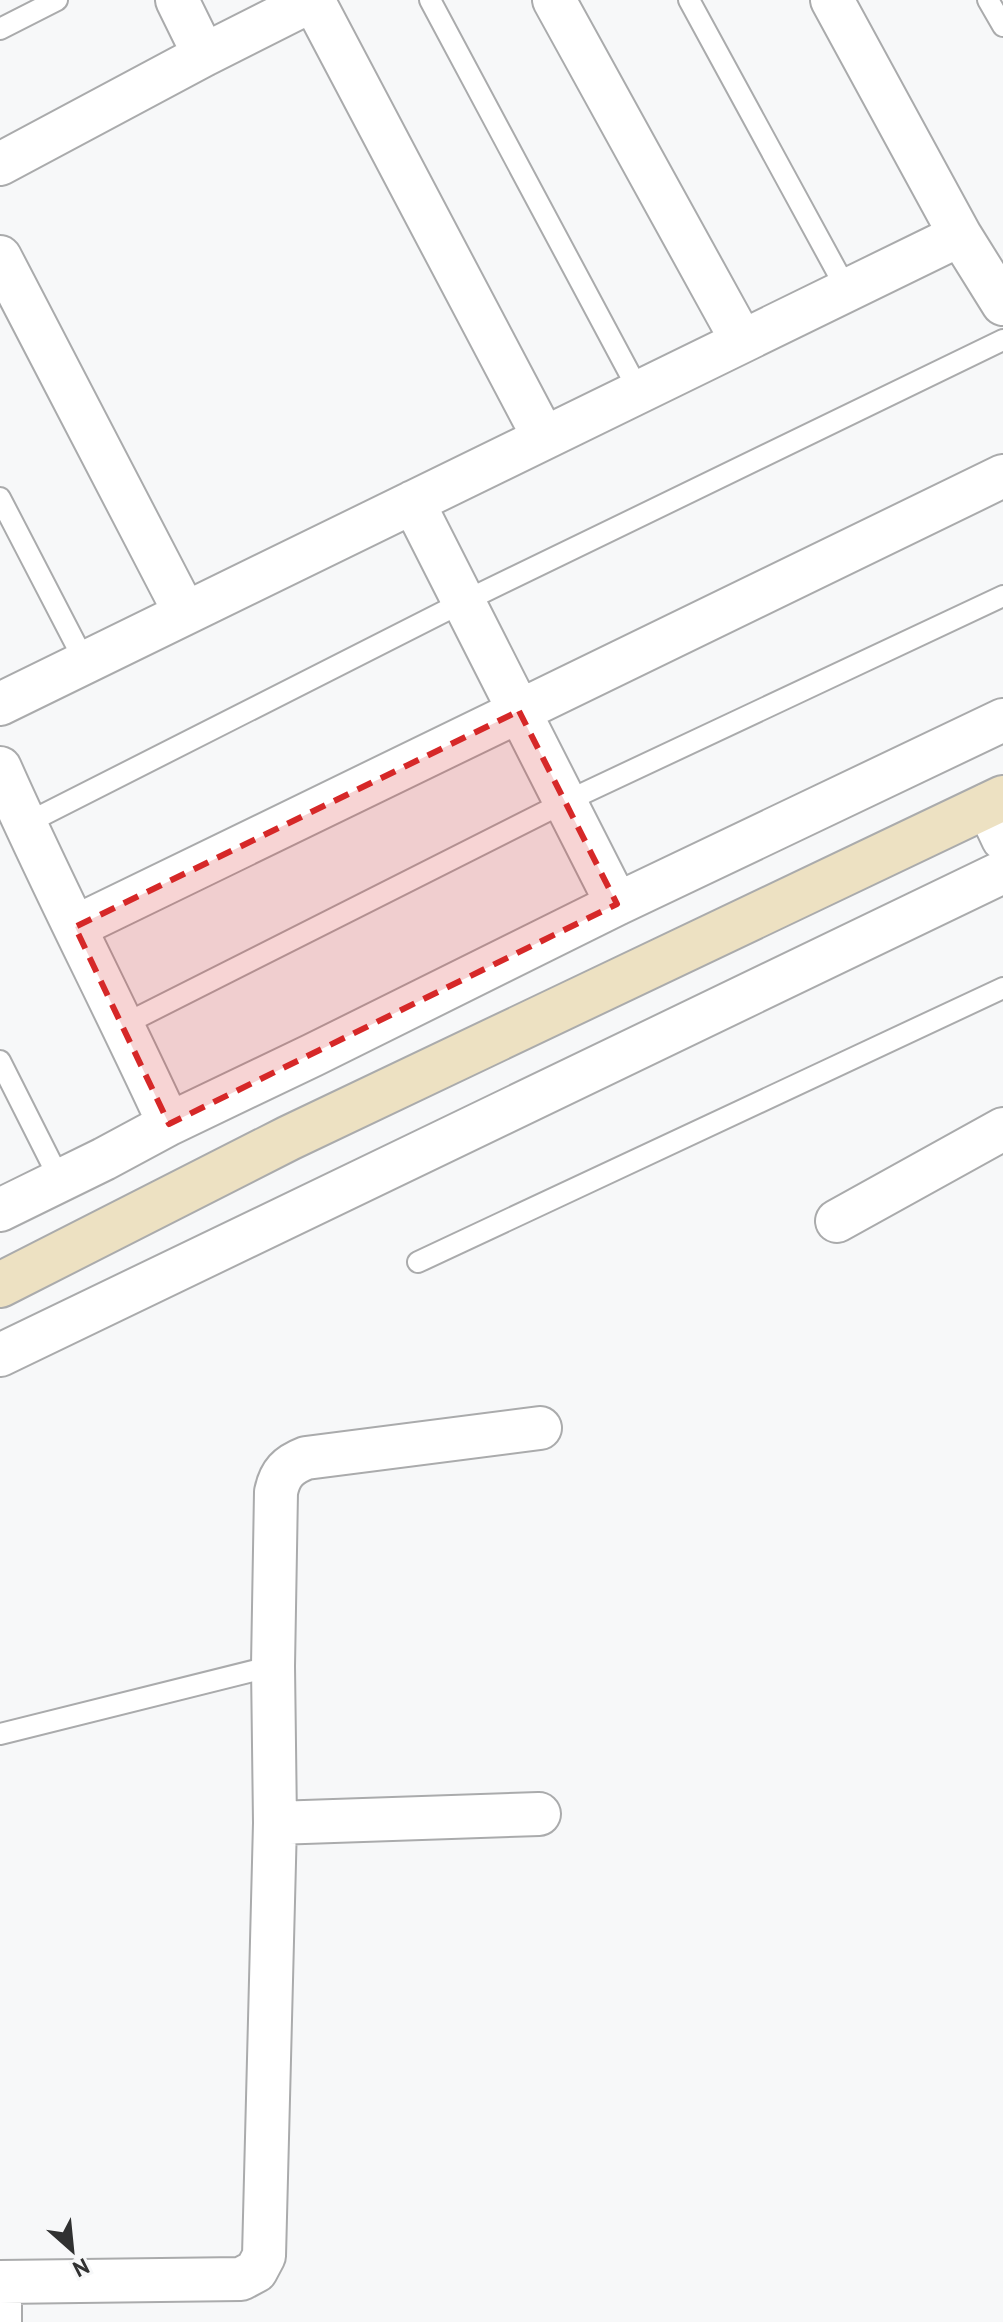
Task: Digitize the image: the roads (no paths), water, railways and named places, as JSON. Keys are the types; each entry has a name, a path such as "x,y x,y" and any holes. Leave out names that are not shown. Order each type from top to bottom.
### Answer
{"street":[{"path":"177,0 204,55"},
{"path":"0,164 313,0 544,438"},
{"path":"554,0 742,341"},
{"path":"832,0 960,235 1003,304"},
{"path":"0,704 960,235"},
{"path":"0,257 185,613"},
{"path":"75,927 1003,476"},
{"path":"413,502 617,904"},
{"path":"0,1210 617,904 1003,720"},
{"path":"0,768 169,1124"},
{"path":"0,1285 289,1138 998,814"},
{"path":"0,1355 1003,872"},
{"path":"837,1221 1003,1129"},
{"path":"0,2282 241,2279 256,2271 264,2256 275,1823 273,1666 276,1492 279,1477 292,1464 306,1458 540,1428"},
{"path":"275,1823 539,1814"},
{"path":"0,2304 0,2322"}],"lane":[{"path":"0,29 57,0"},
{"path":"430,0 639,391"},
{"path":"689,0 847,290"},
{"path":"988,0 1003,26"},
{"path":"25,824 463,602 1003,340"},
{"path":"0,498 85,662"},
{"path":"123,1025 565,802 1003,596"},
{"path":"418,1262 1003,988"},
{"path":"0,1061 60,1180"},
{"path":"0,1734 273,1666"}]}
